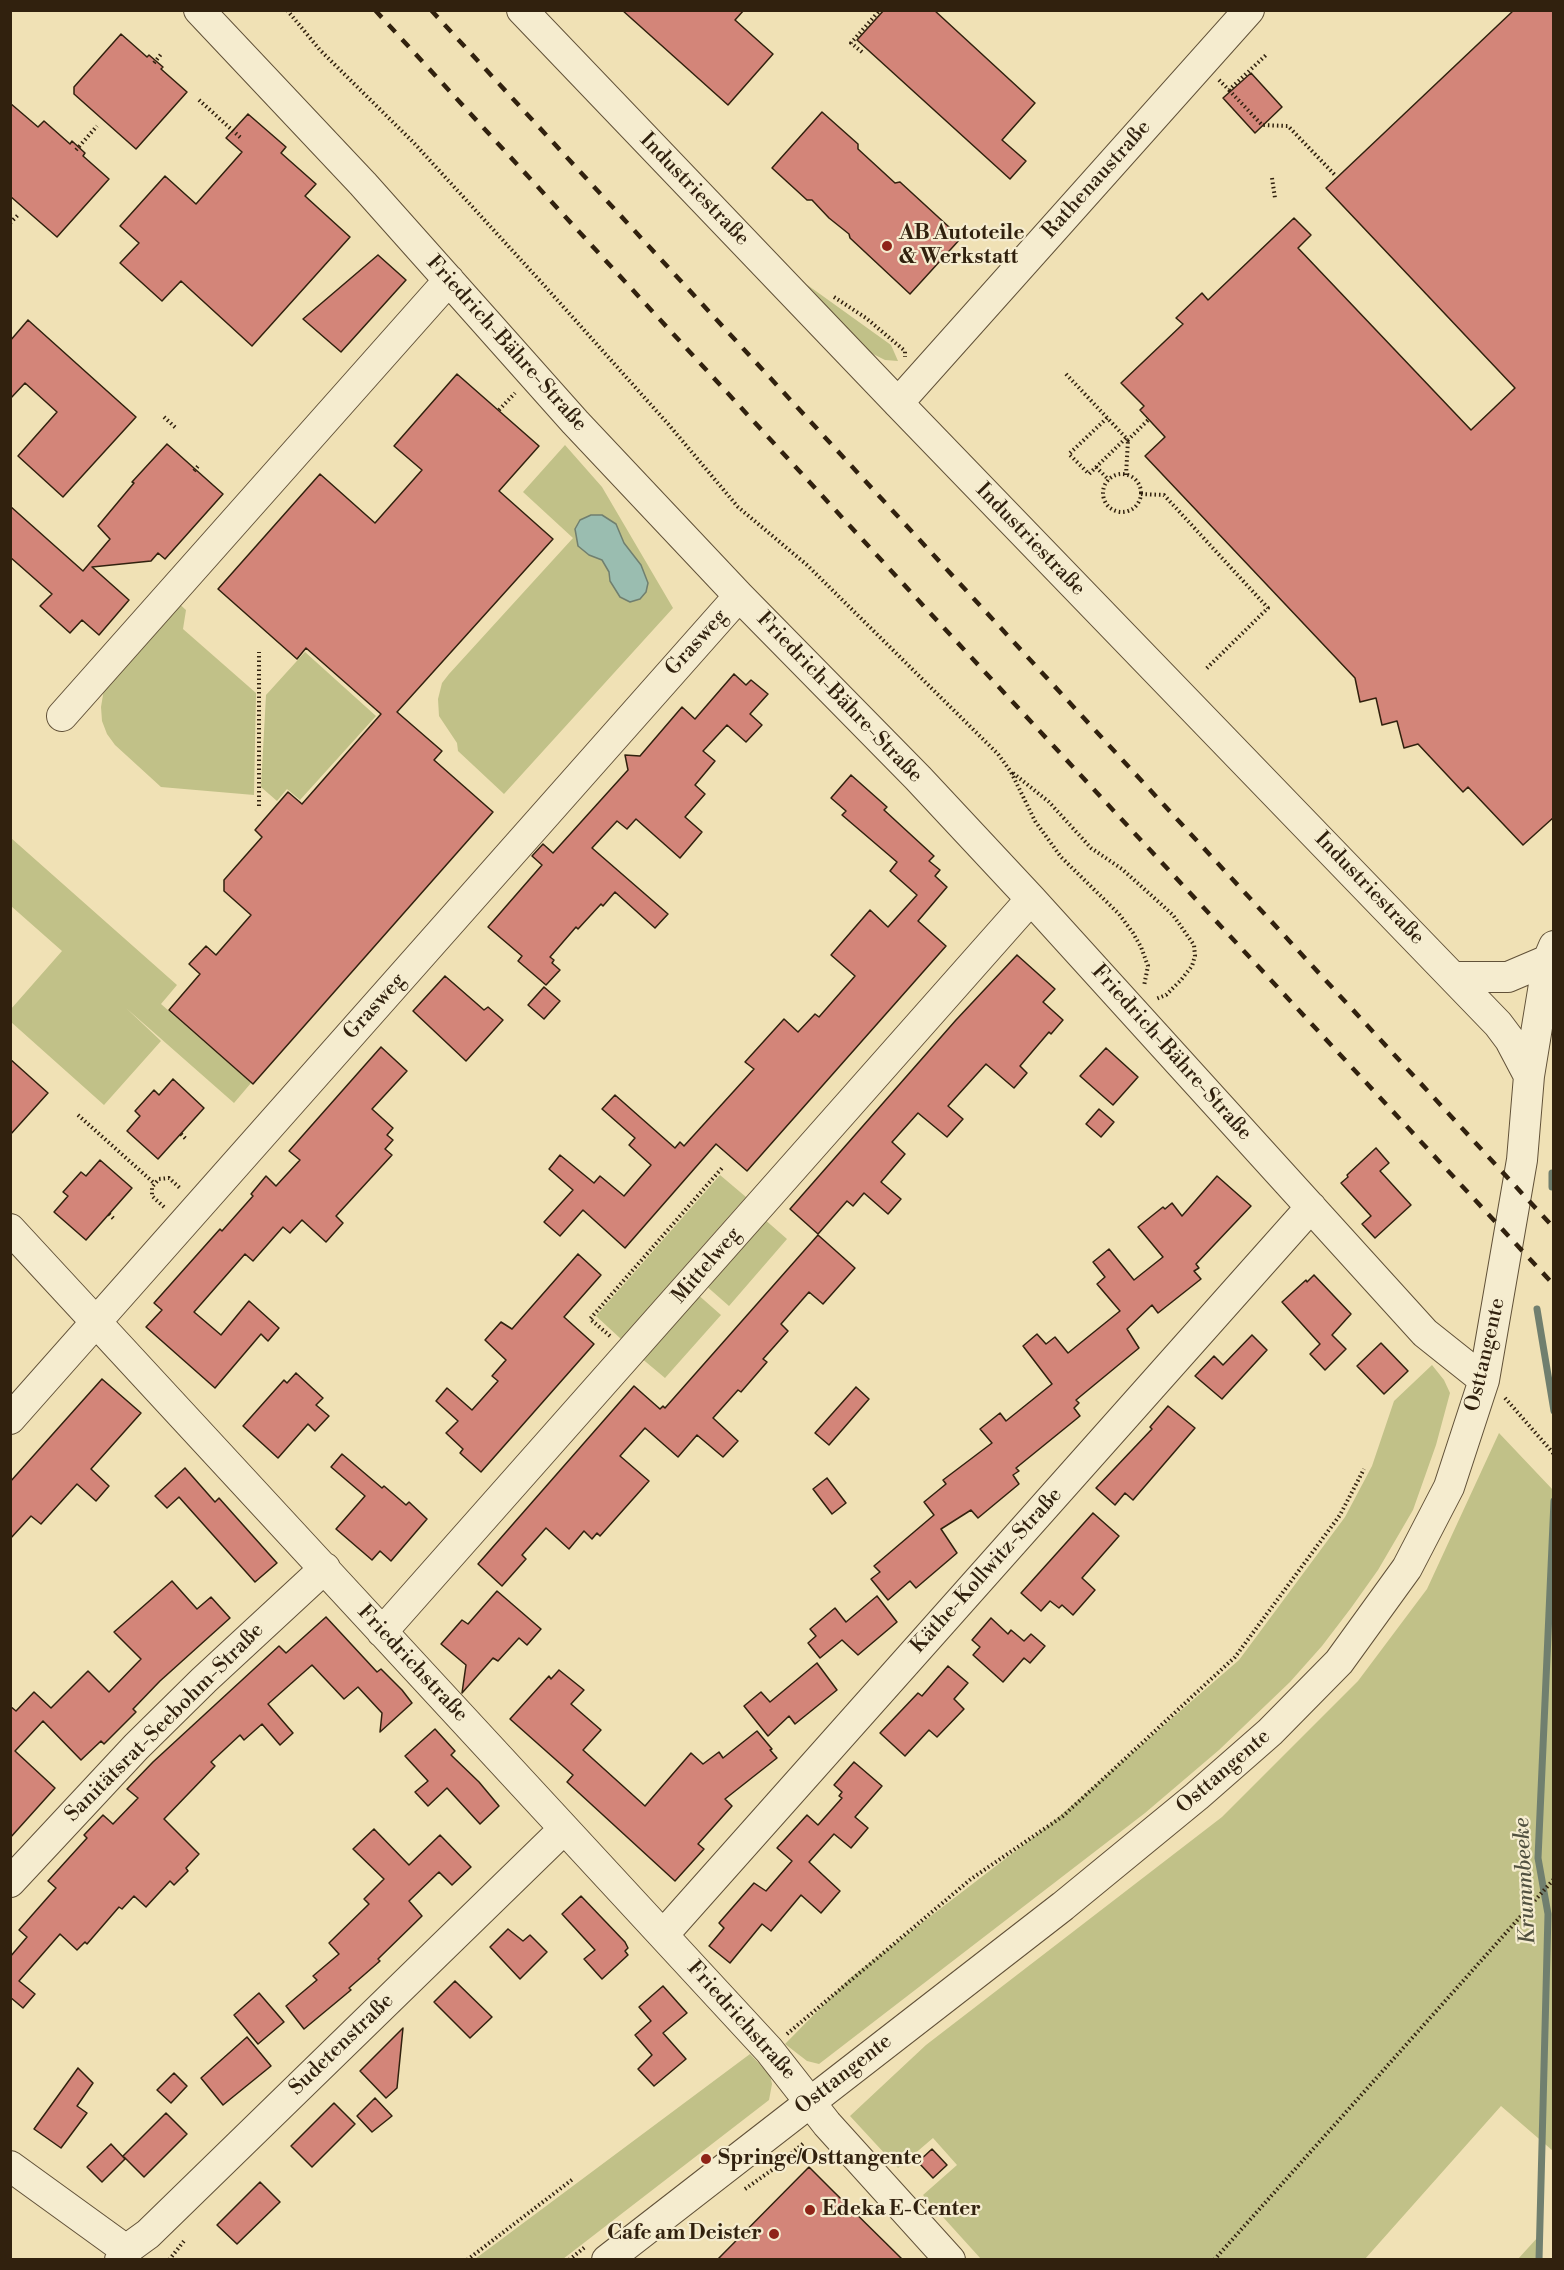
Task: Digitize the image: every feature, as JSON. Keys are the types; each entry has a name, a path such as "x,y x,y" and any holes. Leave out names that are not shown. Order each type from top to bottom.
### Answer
{"street":[{"name":"Friedrich-Bähre-Straße","path":"199,10 363,184 575,422 739,596 918,778 1136,1007 1425,1333 1492,1387"},
{"name":"Industriestraße","path":"522,10 1498,1024 1510,1040 1529,1076"},
{"name":"Rathenaustraße","path":"898,403 1249,10"},
{"path":"62,716 449,280"},
{"name":"Grasweg","path":"10,1419 739,596"},
{"name":"Mittelweg","path":"382,1632 1031,899"},
{"path":"1453,977 1508,976 1551,953"},
{"name":"Osttangente","path":"598,2252 810,2102 1063,1906 1188,1803 1269,1732 1339,1662 1407,1568 1449,1487 1492,1387 1522,1160 1529,1076 1551,953"},
{"name":"Käthe-Kollwitz-Straße","path":"663,1935 1311,1207"},
{"name":"Friedrichstraße","path":"10,1229 98,1321 769,2050 810,2102 950,2259"},
{"name":"Sanitätsrat-Seebohm-Straße","path":"10,1882 100,1784 204,1680 325,1568"},
{"name":"Sudetenstraße","path":"123,2255 155,2227 564,1829"},
{"path":"10,2166 123,2255"}],"path":[{"path":"287,10 320,50 414,143 542,283 669,425 738,507 807,565 980,734 1011,772 1049,802 1091,848 1122,869 1173,915 1194,945 1195,956 1191,966 1166,995 1136,1007"},
{"path":"862,52 851,43 880,10"},
{"path":"154,63 162,53"},
{"path":"1229,90 1266,55"},
{"path":"1215,75 1262,125 1288,126 1335,175"},
{"path":"198,100 242,140"},
{"path":"76,150 97,126"},
{"path":"1272,178 1275,198"},
{"path":"10,223 18,215"},
{"path":"1065,374 1127,439 1126,475"},
{"path":"499,410 520,387"},
{"path":"164,417 177,429"},
{"path":"1107,418 1069,454 1089,474 1149,419"},
{"path":"194,471 199,465"},
{"path":"1096,467 1109,480"},
{"path":"1126,475 1136,480 1141,494 1135,507 1121,512 1114,510 1104,500 1105,485 1116,476 1126,475"},
{"path":"1141,494 1164,495 1268,608 1205,670"},
{"path":"259,652 259,806"},
{"path":"1011,772 1035,821 1061,857 1119,914 1141,947 1148,966 1136,1007"},
{"path":"78,1115 155,1184"},
{"path":"181,1134 188,1140"},
{"path":"612,1339 590,1318 722,1168"},
{"path":"167,1210 152,1196 152,1187 159,1179 169,1178 184,1191"},
{"path":"109,1214 114,1219"},
{"path":"1492,1387 1553,1453"},
{"path":"769,2050 971,1879 1063,1816 1235,1657 1340,1515 1364,1469"},
{"path":"1214,2259 1554,1879"},
{"path":"467,2259 573,2180"},
{"path":"169,2259 184,2241"},
{"path":"569,2259 598,2252"}],"green space":[{"path":"806,284 891,345 898,361 885,360 869,352"},
{"path":"565,445 602,487 673,608 504,794 458,751 457,743 439,716 438,699 442,683 449,674 573,538 523,492"},
{"path":"176,601 186,610 183,629 256,693 254,795 161,787 115,745 107,734 102,721 101,707 105,683"},
{"path":"305,652 376,716 300,800 287,789 277,801 261,787 266,695"},
{"path":"11,838 177,985 161,1004 251,1083 234,1103 126,1008 161,1041 104,1105 11,1022 11,1009 62,951 11,906"},
{"path":"720,1175 746,1197 621,1339 596,1316"},
{"path":"763,1218 787,1239 729,1306 704,1284"},
{"path":"696,1293 721,1315 665,1378 640,1357"},
{"path":"1432,1365 1444,1380 1450,1393 1436,1445 1413,1510 1378,1570 1351,1608 1290,1682 1219,1750 1145,1813 819,2064 807,2061 785,2044 850,1978 1048,1826 1239,1660 1345,1517 1372,1466 1394,1401"},
{"path":"1499,1433 1553,1490 1553,2151 1501,2106 1365,2259 981,2259 923,2195 957,2165 933,2138 898,2168 850,2116 926,2045 1222,1817 1358,1681 1427,1589"},
{"path":"750,2054 770,2075 772,2084 769,2100 563,2259 475,2259"},
{"path":"1538,2237 1537,2259 1518,2259"}],"shaded area":[{"path":"591,515 602,515 616,524 624,543 641,565 648,583 646,592 640,599 630,602 620,597 610,581 609,572 602,560 589,555 578,546 575,529 580,520"}],"building":[{"path":"622,10 744,10 735,20 773,54 728,105"},
{"path":"884,10 934,10 1035,103 1002,140 1026,161 1010,179 857,40"},
{"path":"1514,10 1554,10 1554,817 1523,845 1468,787 1463,792 1418,744 1404,748 1397,721 1382,725 1376,698 1360,702 1355,678 1145,456 1165,437 1140,410 1144,406 1121,383 1183,324 1176,318 1202,293 1208,300 1294,218 1311,235 1298,248 1471,430 1515,388 1326,188"},
{"path":"121,34 147,57 149,55 163,67 161,69 187,92 136,149 74,94 74,87"},
{"path":"1251,73 1282,107 1255,133 1223,98"},
{"path":"10,103 38,127 44,121 70,144 72,141 85,153 83,156 109,179 57,237 10,196"},
{"path":"822,112 858,144 858,149 895,183 900,182 961,238 910,294 812,200 807,200 772,168"},
{"path":"248,114 286,147 281,153 316,184 305,196 350,237 252,346 181,281 162,301 120,263 139,243 120,226 165,176 196,204 242,152 226,138"},
{"path":"378,255 406,280 341,352 303,319"},
{"path":"28,320 136,417 63,497 18,456 57,412 25,383 10,399 10,341"},
{"path":"457,374 539,446 499,491 553,539 397,712 442,751 434,760 493,812 253,1084 169,1010 200,974 189,964 206,946 216,955 251,915 224,891 224,880 262,837 255,830 288,792 302,804 381,714 306,648 297,659 218,589 320,474 375,523 422,470 394,446"},
{"path":"167,444 223,494 165,559 158,553 151,561 92,567 129,600 99,635 82,620 70,633 40,606 52,594 10,557 10,506 83,571 110,539 98,526 134,483 132,482"},
{"path":"734,674 746,685 751,680 768,694 750,714 762,725 746,742 727,725 703,751 715,761 695,785 705,794 685,817 702,832 680,858 636,819 627,829 617,821 592,848 668,914 655,928 615,892 578,929 576,927 550,957 554,960 552,963 560,970 546,985 518,961 522,956 488,927 542,865 532,856 543,844 553,853 628,770 625,755 640,756 682,707 695,719"},
{"path":"851,775 887,807 884,810 934,856 929,861 940,870 935,876 947,887 918,921 946,946 747,1171 716,1144 625,1248 583,1210 560,1236 544,1222 573,1190 549,1169 560,1155 594,1183 600,1176 624,1196 651,1165 629,1145 635,1138 602,1109 615,1095 675,1148 680,1142 684,1146 754,1069 745,1062 784,1019 798,1032 815,1014 819,1017 855,976 831,955 870,910 888,927 917,895 890,871 897,862 842,815 846,811 831,798"},
{"path":"1017,955 1055,989 1043,1002 1063,1020 1051,1034 1049,1032 1020,1066 1027,1073 1014,1088 986,1064 948,1106 963,1119 947,1137 918,1113 892,1142 905,1154 881,1182 901,1199 888,1214 864,1193 853,1206 847,1201 818,1234 790,1209 956,1020"},
{"path":"445,976 484,1010 488,1007 503,1020 466,1061 413,1011"},
{"path":"544,987 560,1001 544,1019 528,1005"},
{"path":"381,1047 407,1071 372,1109 393,1128 387,1135 393,1140 385,1149 392,1155 336,1216 343,1223 326,1242 302,1220 290,1233 283,1227 253,1261 245,1254 194,1312 221,1335 249,1301 279,1328 268,1341 261,1334 215,1388 146,1327 162,1310 154,1303 220,1229 222,1231 253,1196 251,1194 266,1176 276,1186 300,1160 289,1151"},
{"path":"1106,1048 1138,1077 1113,1105 1080,1076"},
{"path":"10,1059 48,1093 10,1135"},
{"path":"173,1079 204,1108 158,1159 127,1131 140,1116 135,1111 154,1090 159,1095"},
{"path":"1099,1109 1114,1122 1101,1137 1086,1124"},
{"path":"1376,1148 1389,1163 1380,1171 1411,1205 1375,1238 1362,1224 1371,1216 1341,1183"},
{"path":"100,1160 132,1188 86,1240 54,1212 68,1196 63,1192 81,1172 86,1176"},
{"path":"1217,1176 1251,1206 1196,1264 1199,1268 1194,1271 1201,1279 1158,1313 1152,1305 1127,1329 1139,1348 1076,1400 1079,1403 1074,1408 1080,1416 1016,1468 1019,1471 1013,1475 1019,1484 978,1518 971,1510 941,1529 957,1553 916,1588 910,1581 888,1600 871,1579 880,1572 874,1566 934,1515 924,1502 946,1484 943,1480 992,1443 980,1429 1000,1413 1006,1421 1052,1384 1023,1346 1037,1334 1046,1344 1055,1337 1068,1353 1120,1311 1097,1284 1105,1277 1093,1262 1109,1249 1134,1280 1163,1257 1138,1227 1163,1207 1165,1209 1172,1203 1182,1216"},
{"path":"818,1235 855,1268 823,1304 809,1292 781,1324 788,1331 763,1359 767,1362 741,1392 738,1390 713,1418 738,1441 723,1457 697,1435 678,1457 645,1428 620,1456 649,1481 600,1536 597,1533 592,1539 584,1531 569,1549 546,1528 522,1555 526,1559 502,1586 478,1564 634,1386 660,1409 663,1406 665,1408"},
{"path":"578,1254 601,1275 564,1317 594,1344 481,1472 460,1453 463,1449 446,1433 458,1421 436,1401 447,1388 472,1410 498,1381 492,1376 506,1360 485,1340 501,1322 512,1329"},
{"path":"1314,1275 1351,1314 1332,1335 1346,1349 1325,1370 1310,1354 1320,1344 1282,1302"},
{"path":"1252,1335 1267,1350 1222,1399 1195,1376 1214,1356 1223,1365"},
{"path":"1381,1343 1408,1371 1384,1394 1357,1366"},
{"path":"296,1373 323,1398 316,1405 329,1416 315,1431 308,1424 278,1458 243,1426 284,1380 287,1383"},
{"path":"102,1379 141,1413 91,1469 109,1486 96,1501 77,1484 41,1524 31,1516 10,1539 10,1482"},
{"path":"856,1387 869,1399 829,1445 815,1433"},
{"path":"1168,1406 1195,1428 1133,1500 1125,1493 1115,1505 1096,1488 1152,1429 1150,1427"},
{"path":"342,1454 382,1488 384,1486 406,1505 409,1502 427,1519 391,1561 380,1551 372,1560 336,1529 365,1496 331,1467"},
{"path":"185,1468 215,1502 219,1498 277,1563 255,1582 179,1497 167,1508 155,1496"},
{"path":"827,1478 846,1503 832,1514 813,1489"},
{"path":"1093,1513 1119,1536 1082,1578 1095,1590 1073,1615 1062,1605 1059,1608 1050,1601 1041,1611 1021,1593"},
{"path":"172,1581 197,1609 211,1597 230,1618 160,1681 133,1709 136,1712 104,1744 101,1741 81,1760 43,1721 15,1751 55,1788 10,1838 10,1706 16,1711 34,1692 51,1708 88,1671 109,1692 141,1659 114,1632"},
{"path":"497,1591 541,1629 527,1645 519,1638 498,1661 493,1658 462,1693 466,1665 441,1644 462,1620 468,1624"},
{"path":"877,1596 897,1622 858,1655 842,1640 820,1658 808,1643 816,1636 810,1629 835,1608 846,1622"},
{"path":"326,1617 377,1672 381,1669 412,1703 380,1732 382,1713 358,1687 344,1699 312,1665 268,1704 293,1733 280,1745 262,1724 244,1740 240,1735 211,1762 215,1766 164,1819 199,1854 186,1868 188,1871 174,1885 170,1881 146,1907 134,1896 122,1909 119,1907 87,1944 85,1942 77,1950 60,1934 19,1981 35,1994 23,2008 10,1997 10,1957 27,1937 19,1930 56,1888 48,1881 87,1838 84,1835 103,1815 113,1824 138,1798 127,1789 153,1762 279,1646 286,1653"},
{"path":"991,1618 1008,1634 1011,1630 1024,1641 1031,1634 1045,1646 1030,1663 1024,1658 1003,1682 973,1655 980,1647 972,1640"},
{"path":"817,1663 837,1690 795,1724 789,1716 768,1736 744,1706 761,1692 770,1702"},
{"path":"948,1666 968,1683 954,1699 964,1709 937,1737 929,1730 905,1756 880,1733 918,1693 922,1696"},
{"path":"559,1670 584,1690 571,1704 601,1730 583,1750 645,1806 691,1753 703,1764 719,1752 723,1758 757,1731 777,1758 725,1799 732,1806 698,1844 704,1849 675,1881 567,1782 573,1775 510,1719 549,1676 551,1679"},
{"path":"435,1729 455,1751 451,1755 479,1782 499,1806 480,1824 447,1788 428,1806 415,1792 428,1781 405,1756"},
{"path":"854,1762 882,1786 855,1817 868,1828 851,1848 834,1834 809,1862 840,1891 821,1913 801,1895 771,1931 762,1924 730,1963 709,1946 724,1928 719,1923 754,1883 766,1891 792,1861 777,1848 807,1815 818,1825 842,1798 839,1796 842,1792 834,1785"},
{"path":"374,1829 409,1865 440,1835 471,1867 452,1885 439,1872 409,1901 422,1916 378,1959 380,1961 349,1988 351,1990 304,2029 286,2006 317,1980 313,1976 339,1954 329,1943 369,1904 364,1899 384,1879 353,1849"},
{"path":"581,1896 628,1948 625,1951 628,1955 602,1979 584,1959 595,1950 562,1914"},
{"path":"508,1929 523,1941 530,1935 547,1952 520,1979 490,1947"},
{"path":"455,1981 492,2017 470,2038 434,2002"},
{"path":"663,1986 687,2013 663,2033 686,2059 654,2086 638,2069 652,2055 635,2035 651,2021 639,2007"},
{"path":"259,1993 284,2022 258,2044 234,2015"},
{"path":"403,2028 397,2088 386,2098 360,2071"},
{"path":"247,2037 271,2066 223,2105 201,2078"},
{"path":"78,2068 93,2083 77,2106 87,2113 61,2148 34,2129"},
{"path":"174,2073 187,2086 171,2103 157,2090"},
{"path":"375,2098 392,2116 372,2132 357,2116"},
{"path":"334,2103 355,2124 312,2167 291,2146"},
{"path":"166,2113 187,2134 144,2177 123,2156"},
{"path":"111,2144 125,2159 102,2182 87,2167"},
{"path":"932,2149 947,2165 933,2178 918,2162"},
{"name":"Edeka E-Center","path":"809,2167 833,2191 902,2259 718,2259"},
{"path":"260,2182 280,2202 237,2244 217,2225"}],"waterway":[{"name":"Krummbeeke","path":"1552,1173 1552,1187"},
{"name":"Krummbeeke","path":"1537,1309 1554,1411"},
{"name":"Krummbeeke","path":"1539,2260 1548,1914 1538,1858 1554,1501"}],"railway":[{"path":"375,10 931,614 1554,1285"},
{"path":"431,10 1554,1228"}],"place":[{"name":"AB Autoteile & Werkstatt","path":"887,246"},
{"name":"Springe/Osttangente","path":"706,2159"},
{"name":"Edeka E-Center","path":"810,2210"},
{"name":"Cafe am Deister","path":"774,2234"}]}
